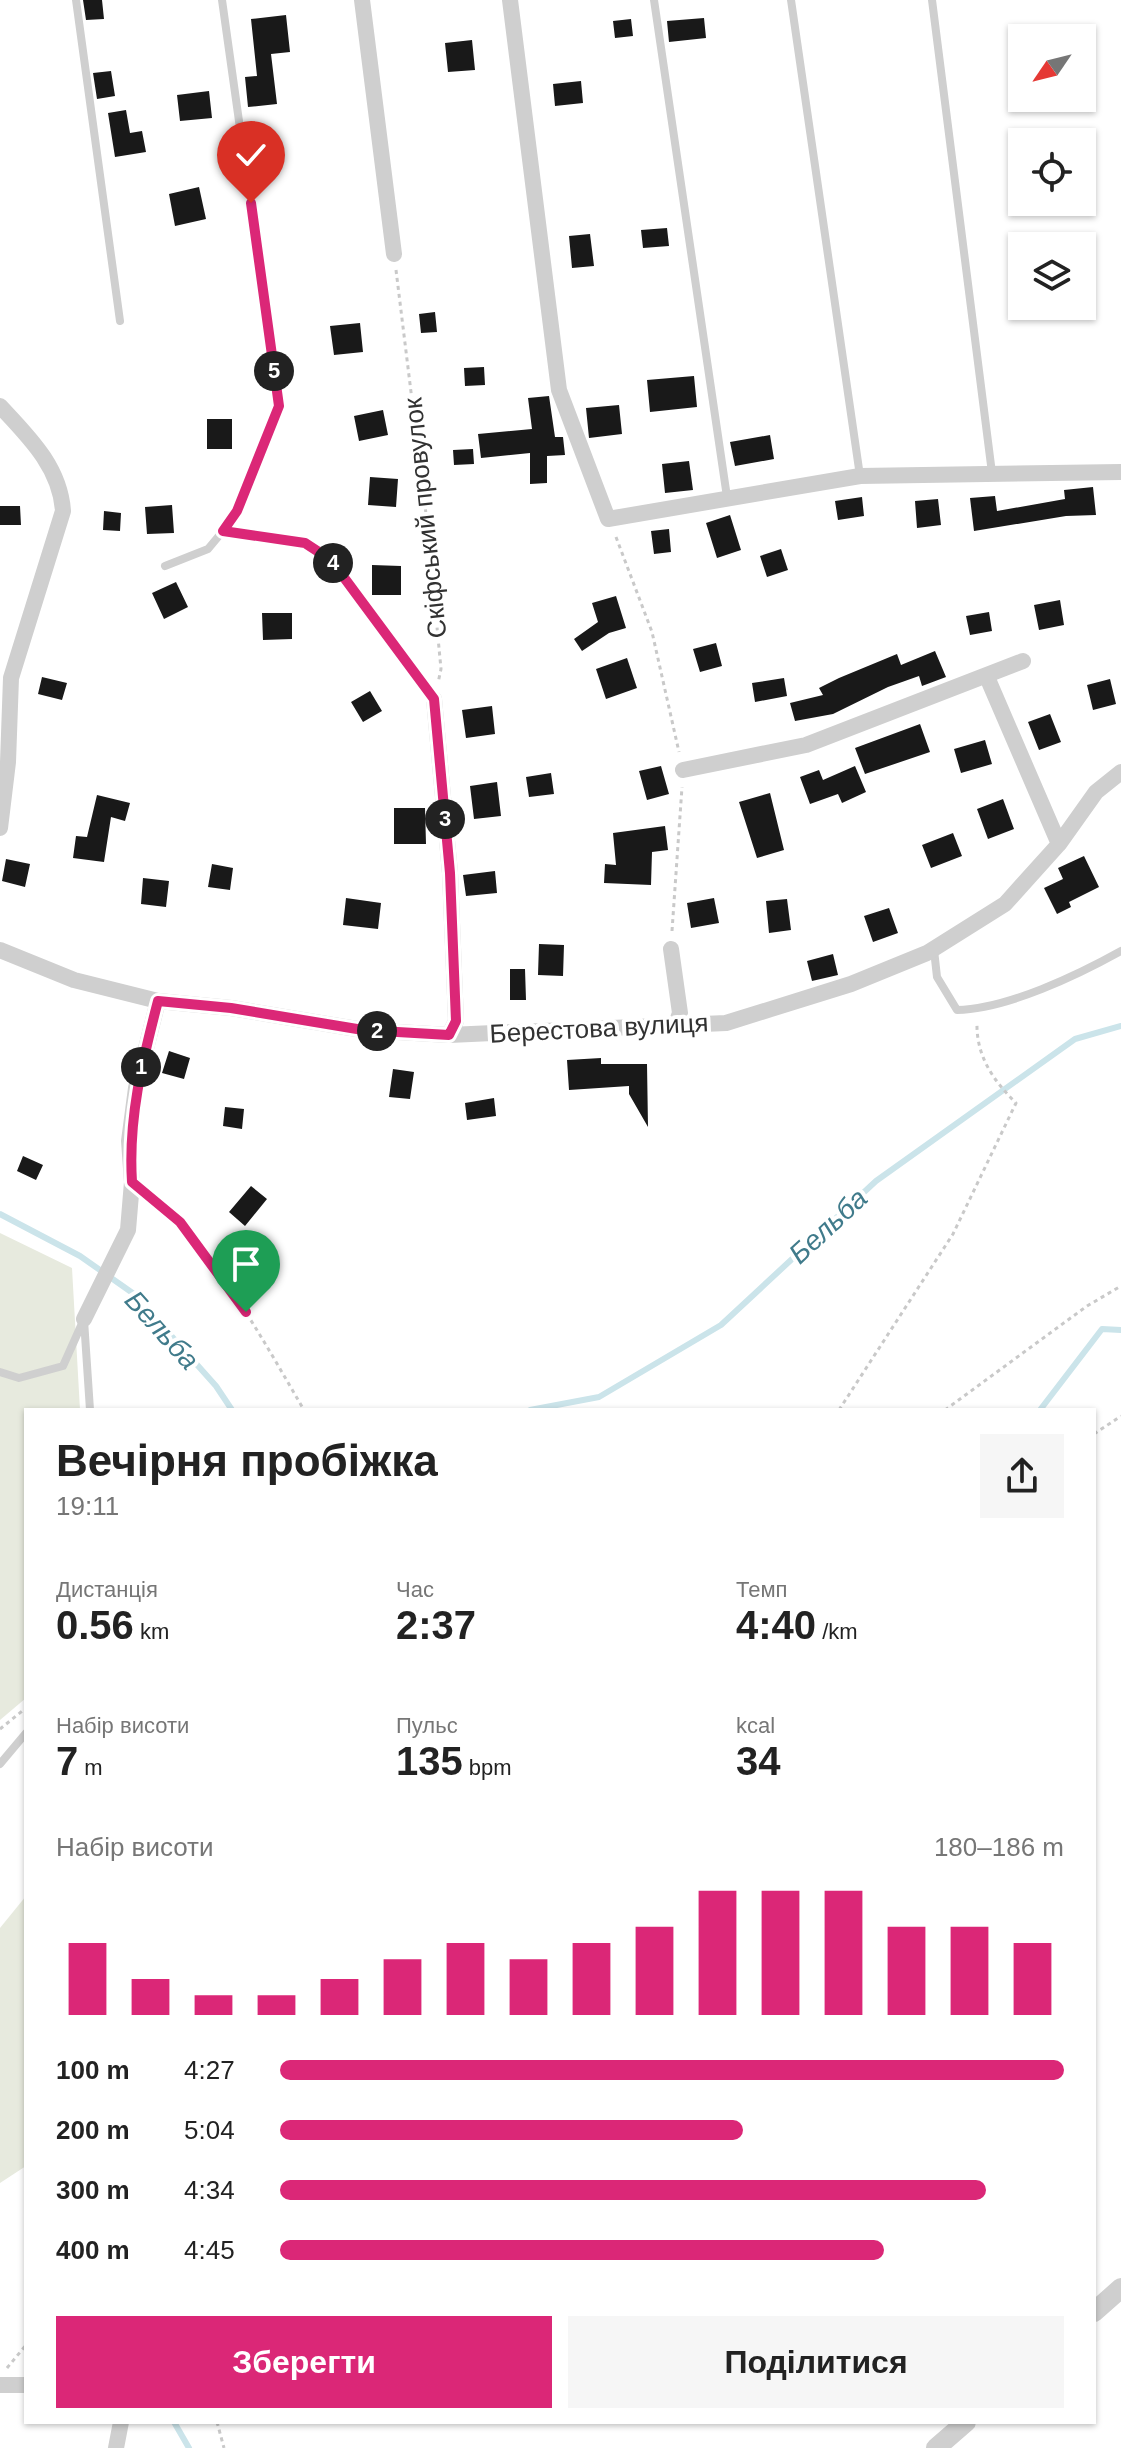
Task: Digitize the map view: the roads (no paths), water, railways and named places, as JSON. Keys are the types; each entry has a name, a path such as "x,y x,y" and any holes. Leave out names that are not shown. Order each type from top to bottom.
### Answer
{"street":[{"path":"362,0 394,254"},
{"path":"510,0 559,390 608,519 860,476 1121,472"},
{"path":"0,406 42,452 61,488 63,511 11,678 8,762 0,828"},
{"path":"683,770 806,745 1023,661"},
{"path":"987,677 1059,844"},
{"path":"434,699 450,873 456,1021 449,1035"},
{"name":"Берестова вулиця","path":"0,950 74,980 158,1001 231,1008 363,1030 449,1035 726,1023 851,984 934,949 1005,904 1059,844 1096,792 1121,772"},
{"path":"671,949 680,1013 676,1024"},
{"path":"84,1319 128,1230 132,1182 129,1141 136,1088 158,1001"},
{"path":"1096,2310 1121,2288"},
{"path":"0,2385 24,2385"},
{"path":"116,2448 121,2424"},
{"path":"936,2448 964,2424"}],"lane":[{"path":"76,0 120,321"},
{"path":"165,566 208,549 223,531 237,511 279,406 222,0"},
{"path":"654,0 727,497"},
{"path":"791,0 860,476"},
{"path":"932,0 992,473"},
{"path":"223,531 305,543 331,560 434,699"},
{"path":"934,949 937,977 957,1010 977,1010 1035,990 1121,951"},
{"path":"0,1372 19,1378 63,1366 84,1319"},
{"path":"84,1319 90,1408"},
{"path":"0,1764 24,1735"}],"waterway":[{"name":"Бельба","path":"541,1408 599,1397 721,1325 876,1181 1075,1039 1121,1026"},
{"name":"Бельба","path":"0,1214 80,1256 134,1294 216,1386 231,1408"},
{"path":"1042,1408 1102,1329 1121,1330"},
{"path":"175,2424 189,2448"}]}
